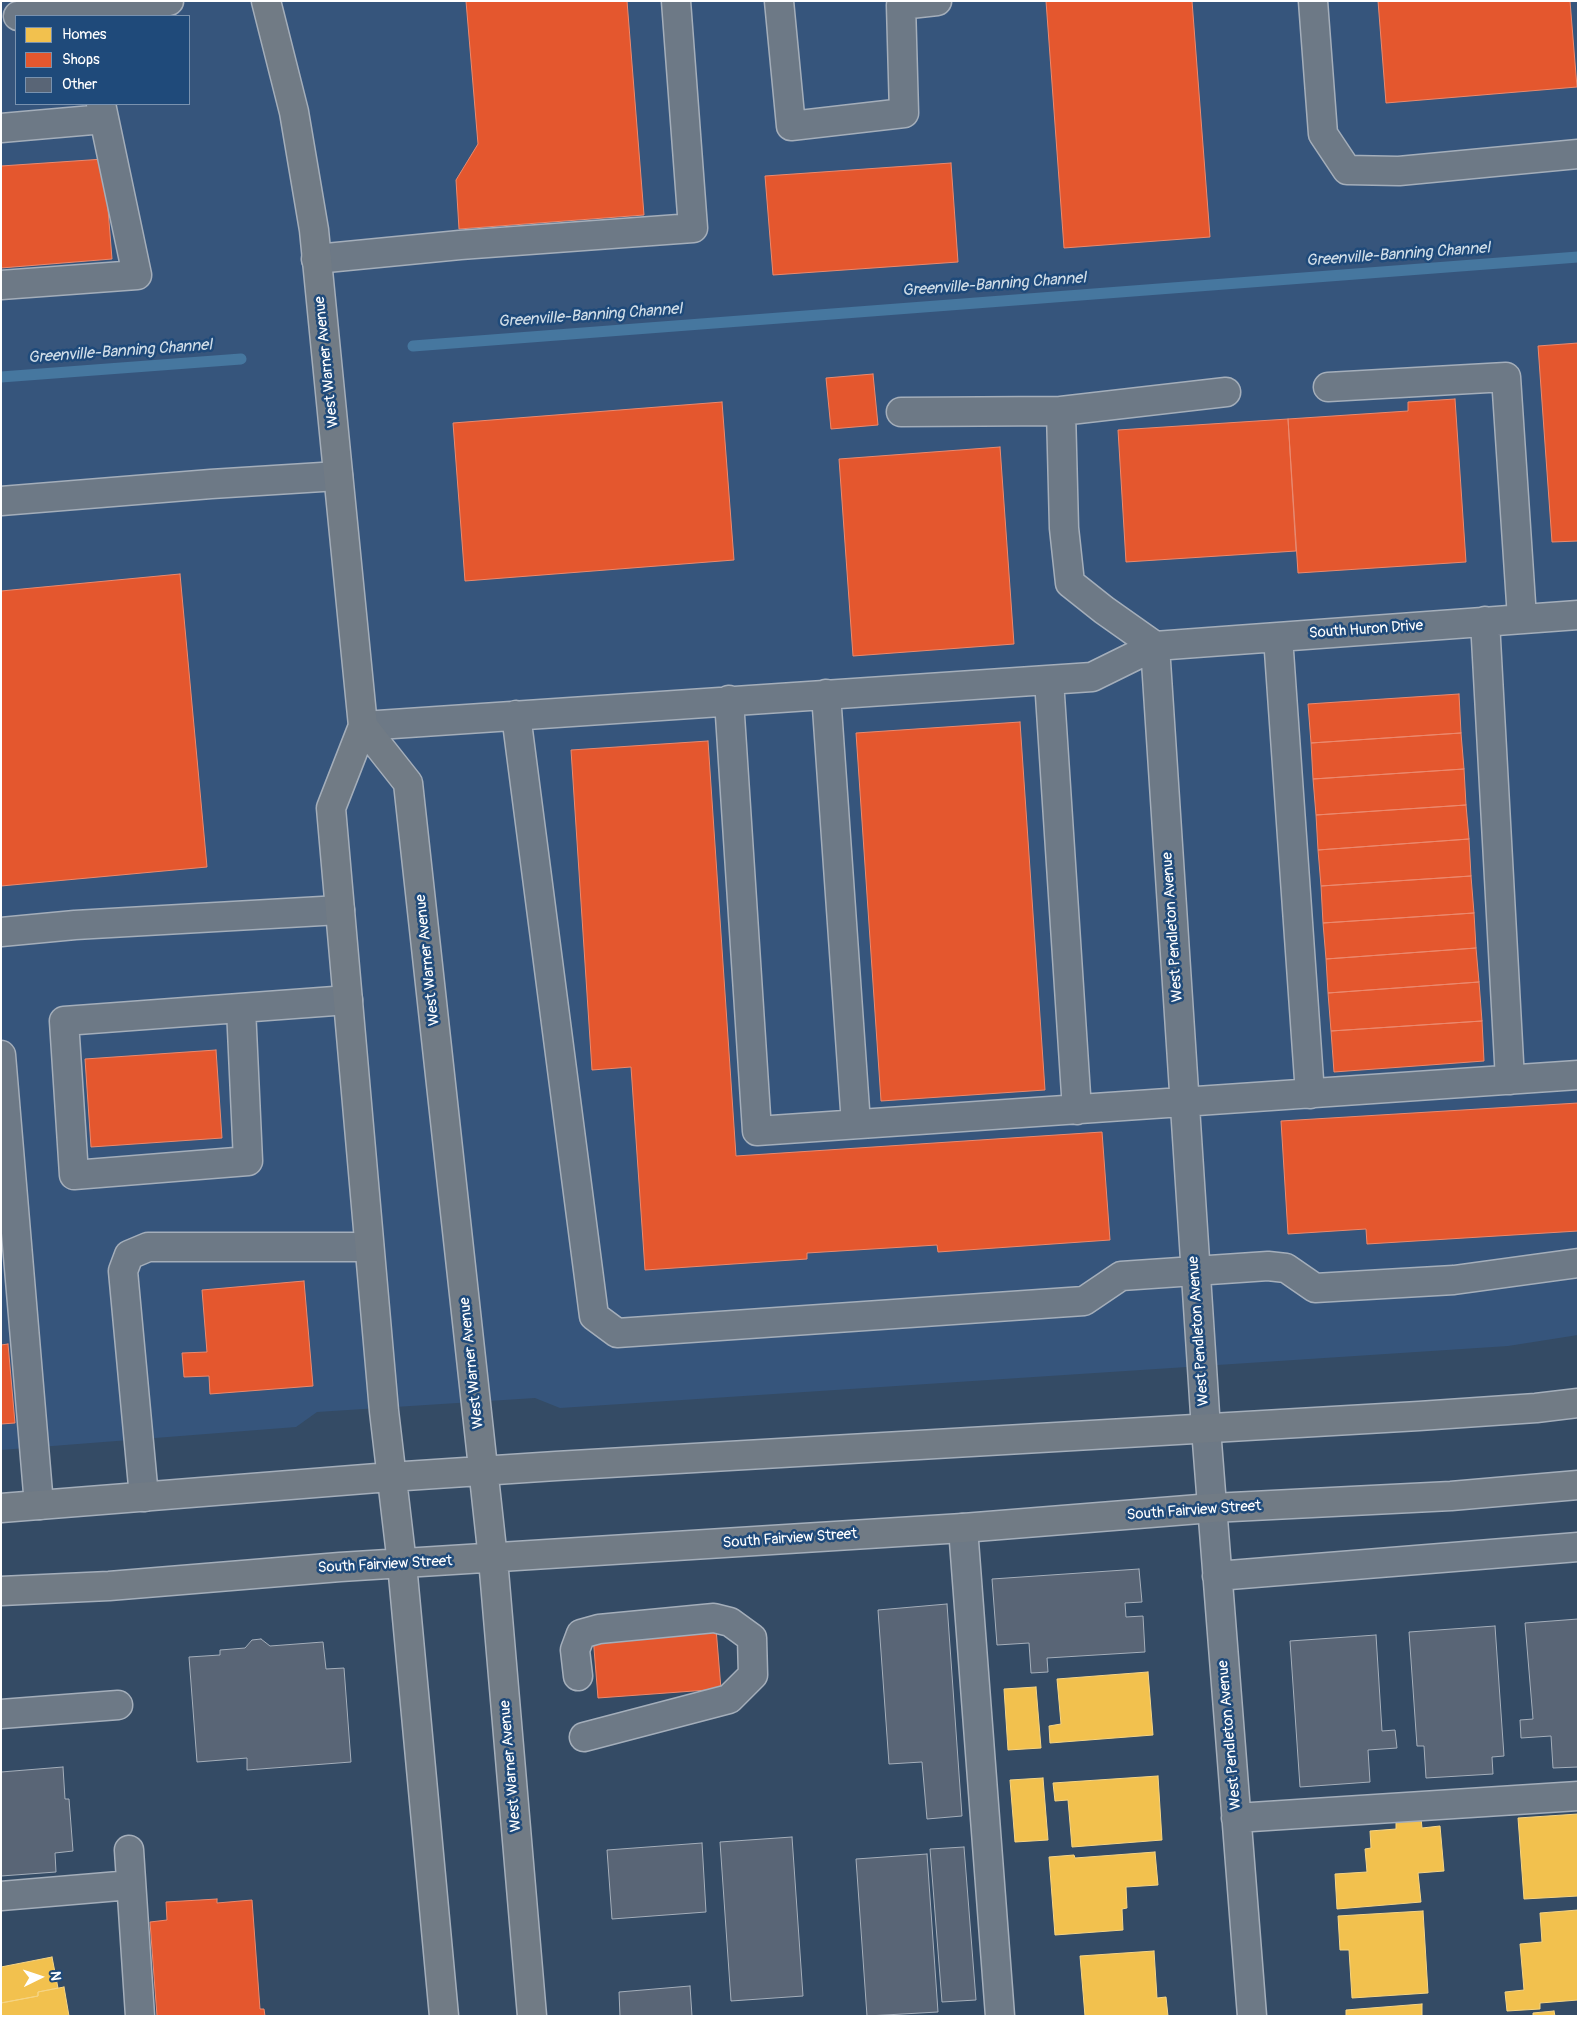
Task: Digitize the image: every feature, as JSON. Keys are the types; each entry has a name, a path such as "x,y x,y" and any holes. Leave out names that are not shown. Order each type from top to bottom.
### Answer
{"main road":[{"name":"West Warner Avenue","path":"266,1 294,112 314,230 363,726 331,808 390,1477 402,1564 444,2016"},
{"name":"West Warner Avenue","path":"363,726 408,783 493,1559 532,2016"},
{"path":"1,1508 390,1477 1206,1429 1526,1409 1578,1403"},
{"name":"South Fairview Street","path":"1,1591 109,1586 402,1564 962,1528 1212,1508 1451,1496 1578,1485"}],"street":[{"path":"39,15 82,13 170,1"},
{"path":"316,259 460,245 693,228 676,1"},
{"path":"780,1 791,126 904,113 902,5 936,1"},
{"path":"1313,1 1323,134 1347,170 1399,171 1578,154"},
{"path":"1,18 15,16"},
{"path":"1,128 103,111 137,275 1,285"},
{"path":"1328,387 1506,377 1522,618"},
{"path":"901,412 1062,411 1226,392"},
{"path":"363,726 1092,676 1155,646 1070,583 1064,528 1062,411"},
{"path":"1,501 338,476"},
{"name":"South Huron Drive","path":"1155,646 1522,618 1577,621"},
{"path":"1485,621 1510,1080"},
{"path":"1278,637 1310,1094"},
{"name":"West Pendleton Avenue","path":"1155,646 1206,1429 1252,2016"},
{"path":"1048,680 1077,1110"},
{"path":"826,694 856,1124"},
{"path":"729,700 757,1131 1578,1075"},
{"path":"516,715 594,1316 617,1333 1084,1301 1121,1276 1268,1266 1286,1268 1315,1288 1454,1280 1578,1263"},
{"path":"1,932 75,925 340,910"},
{"path":"241,1008 248,1161 74,1175 64,1021 348,1000"},
{"path":"1,1055 39,1505"},
{"path":"144,1497 123,1271 129,1255 148,1247 369,1247"},
{"path":"962,1528 1000,2016"},
{"path":"1217,1576 1578,1547"},
{"path":"578,1676 575,1650 581,1634 599,1629 714,1618 730,1622 752,1638 753,1676 729,1699 584,1737"},
{"path":"1,1714 118,1705"},
{"path":"1236,1818 1578,1796"},
{"path":"128,1850 140,2016"},
{"path":"1,1896 131,1885"}],"shaded area":[{"path":"1,1 1578,1 1578,1335 1508,1346 560,1408 535,1398 317,1412 296,1427 1,1450"}],"building: Homes":[{"path":"1148,1672 1153,1735 1050,1743 1049,1726 1061,1724 1057,1679"},
{"path":"1036,1687 1041,1748 1008,1750 1004,1689"},
{"path":"1158,1776 1162,1840 1072,1847 1068,1800 1055,1801 1053,1783"},
{"path":"1043,1778 1048,1840 1015,1842 1010,1780"},
{"path":"1578,1814 1578,1896 1524,1899 1518,1818"},
{"path":"1421,1818 1422,1828 1440,1826 1444,1871 1418,1873 1421,1902 1337,1909 1335,1874 1367,1872 1365,1849 1371,1848 1370,1831 1396,1829 1396,1820"},
{"path":"1155,1852 1158,1885 1126,1887 1127,1908 1122,1909 1123,1930 1055,1935 1049,1857 1074,1855 1075,1858"},
{"path":"1578,1910 1578,2000 1540,2003 1540,2009 1507,2011 1505,1992 1524,1990 1520,1944 1542,1942 1540,1913"},
{"path":"1423,1911 1428,1993 1352,1998 1349,1950 1340,1950 1338,1916"},
{"path":"1154,1951 1157,1998 1166,1997 1168,2016 1085,2016 1080,1956"},
{"path":"52,1957 58,1988 38,1992 38,1996 1,2003 1,1967"},
{"path":"64,1987 69,2016 1,2016 1,2003 38,1996 38,1992"},
{"path":"1422,2004 1422,2016 1346,2016 1346,2010"},
{"path":"1554,2011 1555,2016 1533,2016 1533,2013"}],"building: Shops":[{"path":"466,1 627,1 644,215 459,229 456,180 478,144"},
{"path":"1046,1 1192,1 1210,237 1064,248"},
{"path":"1378,1 1570,1 1577,87 1386,103"},
{"path":"104,159 112,259 1,268 1,166"},
{"path":"951,163 958,262 773,275 765,176"},
{"path":"1578,343 1578,541 1552,542 1538,346"},
{"path":"873,374 878,425 831,429 826,378"},
{"path":"1455,399 1466,562 1298,573 1288,419 1408,411 1408,402"},
{"path":"722,402 734,560 465,581 453,423"},
{"path":"1288,419 1296,551 1126,562 1118,430"},
{"path":"1000,447 1014,644 853,656 839,459"},
{"path":"180,574 207,867 1,886 1,591"},
{"path":"1459,694 1461,733 1311,743 1308,704"},
{"path":"1020,722 1045,1090 881,1101 856,733"},
{"path":"1461,733 1464,769 1313,779 1311,743"},
{"path":"708,741 736,1156 1102,1132 1110,1240 938,1252 937,1245 807,1253 807,1259 645,1270 631,1067 592,1070 571,750"},
{"path":"1464,769 1466,805 1316,815 1313,779"},
{"path":"1466,805 1469,839 1318,850 1316,815"},
{"path":"1469,839 1471,876 1321,886 1318,850"},
{"path":"1471,876 1474,913 1323,923 1321,886"},
{"path":"1474,913 1476,948 1326,959 1323,923"},
{"path":"1476,948 1479,982 1328,993 1326,959"},
{"path":"1479,982 1482,1021 1331,1031 1328,993"},
{"path":"1482,1021 1484,1061 1334,1072 1331,1031"},
{"path":"216,1050 222,1138 91,1147 85,1059"},
{"path":"1578,1103 1578,1231 1367,1244 1366,1229 1288,1234 1281,1121"},
{"path":"304,1281 313,1386 210,1394 209,1376 184,1377 182,1353 207,1352 202,1290"},
{"path":"8,1344 15,1423 1,1424 1,1345"},
{"path":"716,1628 721,1689 598,1698 593,1636"},
{"path":"217,1899 217,1903 252,1900 260,2009 264,2009 265,2016 157,2016 150,1922 167,1920 166,1902"}],"building: Other":[{"path":"1139,1569 1142,1602 1125,1603 1126,1617 1143,1616 1145,1652 1047,1658 1048,1672 1031,1673 1029,1643 997,1645 992,1579"},
{"path":"947,1604 962,1816 927,1819 922,1762 889,1764 878,1610"},
{"path":"1578,1619 1578,1767 1553,1768 1551,1736 1521,1738 1520,1720 1533,1719 1525,1623"},
{"path":"1495,1626 1504,1756 1492,1757 1493,1774 1426,1778 1424,1746 1417,1746 1409,1632"},
{"path":"1376,1635 1382,1731 1395,1730 1397,1748 1368,1750 1370,1782 1300,1787 1290,1641"},
{"path":"261,1639 270,1646 323,1642 326,1669 344,1668 351,1762 247,1770 247,1758 197,1762 189,1657 220,1655 220,1650 245,1648 252,1640"},
{"path":"63,1767 65,1799 69,1799 73,1851 55,1853 56,1872 1,1876 1,1772"},
{"path":"792,1837 803,1996 731,2001 720,1842"},
{"path":"702,1843 706,1912 612,1919 607,1850"},
{"path":"964,1847 976,2000 942,2002 930,1849"},
{"path":"927,1854 938,2012 867,2016 856,1859"},
{"path":"690,1986 692,2016 620,2016 619,1992"}],"waterway":[{"name":"Greenville-Banning Channel","path":"413,346 1578,257"},
{"name":"Greenville-Banning Channel","path":"1,377 241,359"}]}
